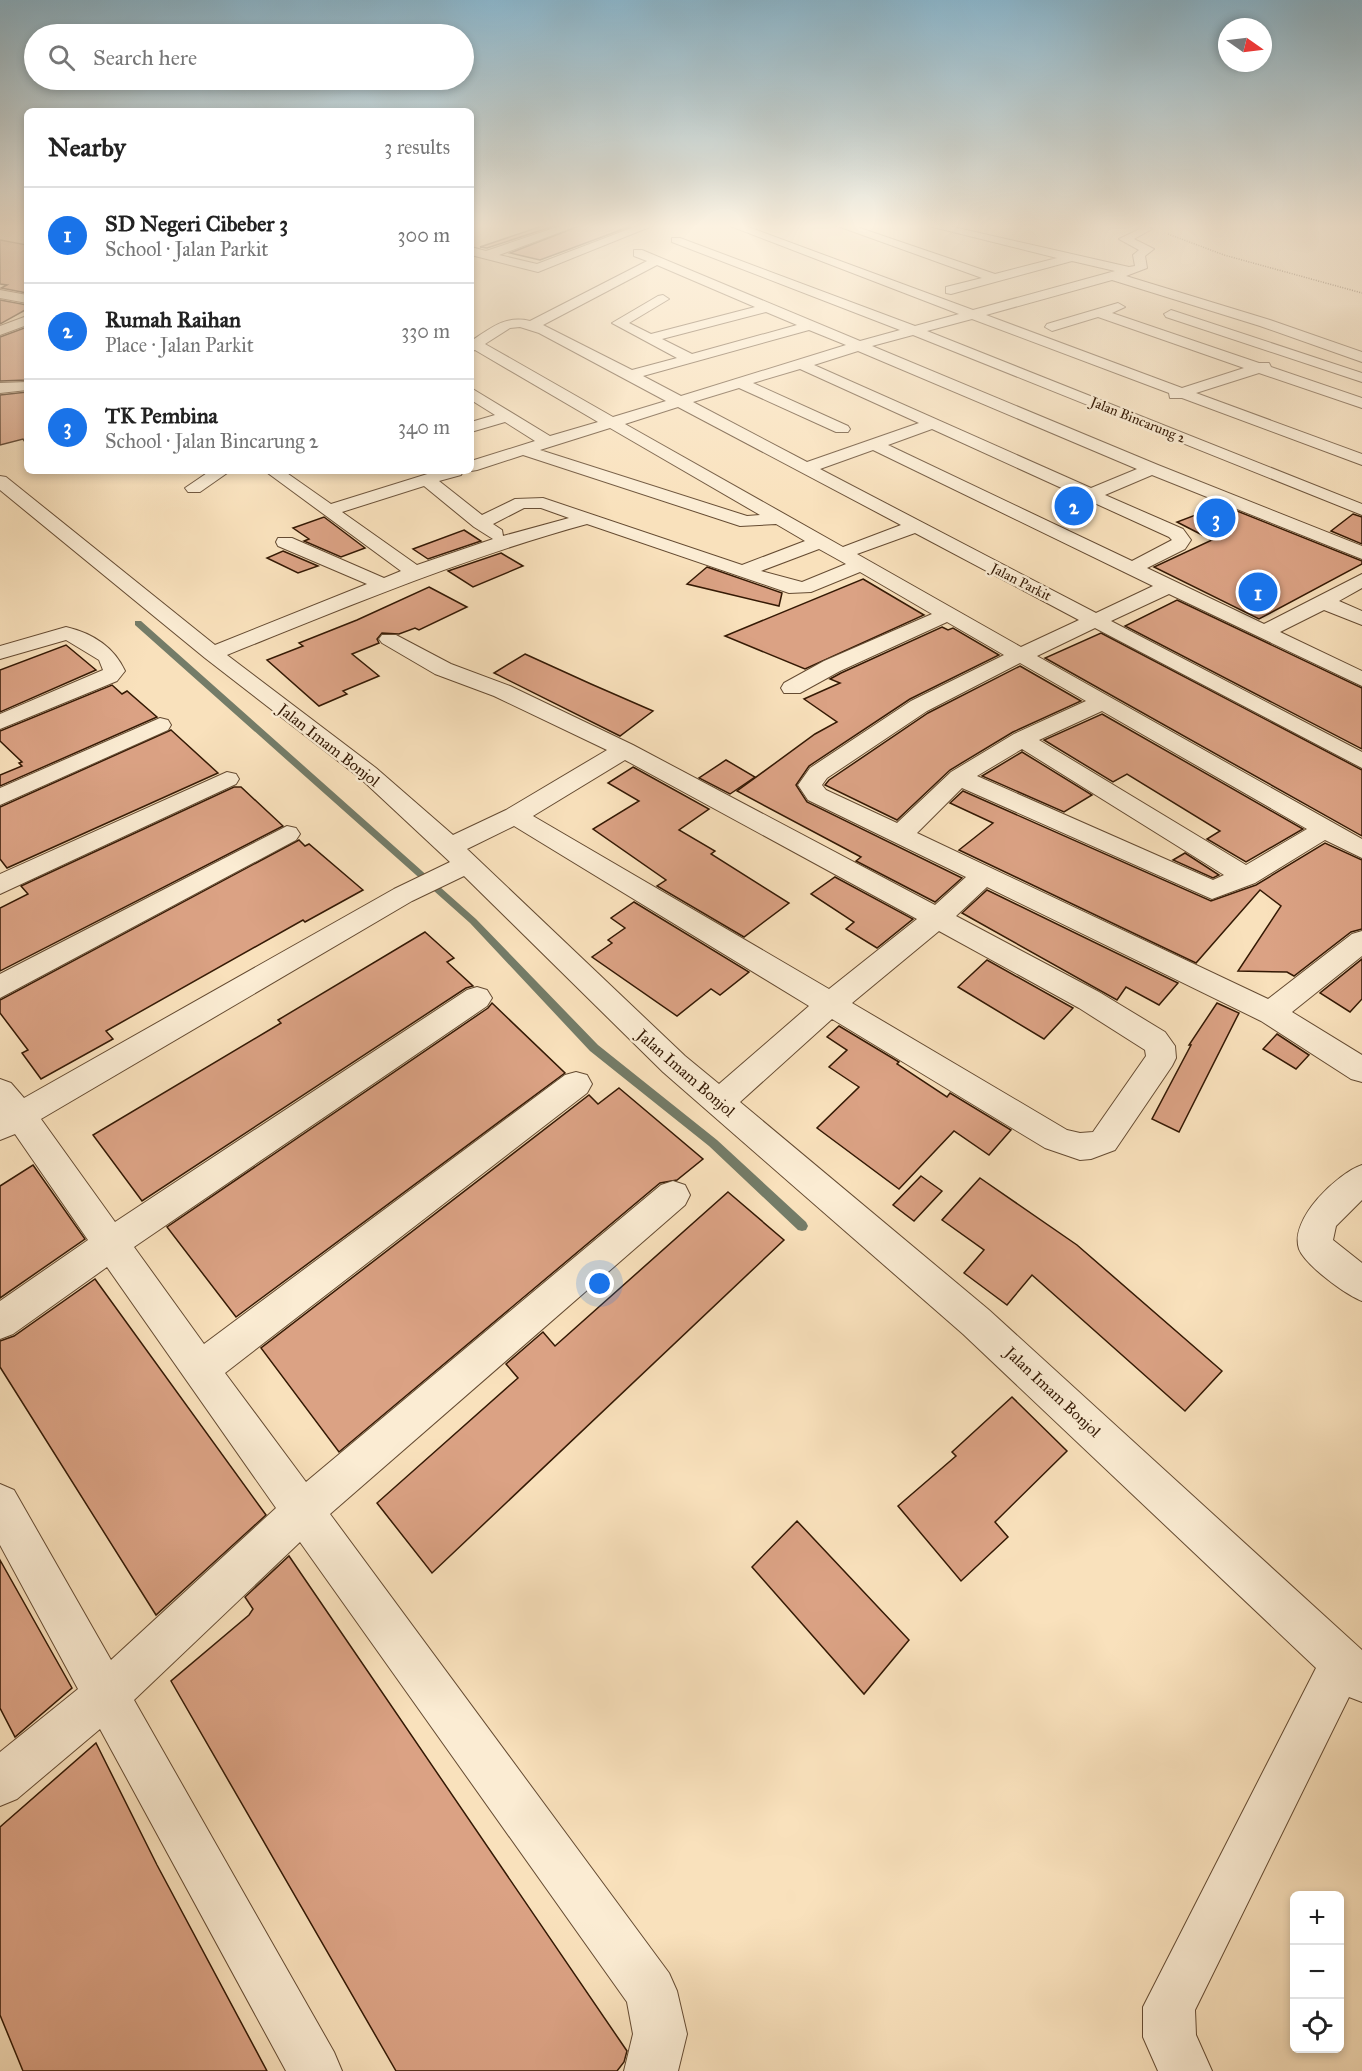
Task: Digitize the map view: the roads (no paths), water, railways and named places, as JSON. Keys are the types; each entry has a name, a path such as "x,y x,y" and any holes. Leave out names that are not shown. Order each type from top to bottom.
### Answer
{"street":[{"path":"0,331 24,321"},
{"path":"474,344 510,322 522,321 532,325 540,321"},
{"path":"622,321 619,323 689,358"},
{"path":"650,338 712,321"},
{"path":"802,321 1152,469 1362,553"},
{"name":"Jalan Bincarung 2","path":"886,321 1362,510"},
{"path":"474,465 681,403 862,345 950,321"},
{"path":"985,321 1362,460"},
{"path":"1066,321 1047,325 1075,335"},
{"path":"1121,321 1362,403"},
{"path":"1190,321 1362,378"},
{"path":"1255,321 1329,344 1362,358"},
{"name":"Jalan Parkit","path":"532,325 1362,761"},
{"path":"631,375 812,325"},
{"path":"1161,399 1329,344"},
{"path":"474,346 1362,850"},
{"path":"803,365 1176,533 1182,540 1178,546 1133,568"},
{"path":"1186,376 1230,392"},
{"path":"740,383 842,429"},
{"path":"0,388 24,386"},
{"path":"474,395 549,443"},
{"path":"1120,413 1140,406"},
{"path":"474,426 508,416"},
{"path":"806,468 934,423"},
{"path":"876,445 1362,679"},
{"path":"524,450 746,522 777,518"},
{"path":"1089,495 1152,469"},
{"path":"194,488 217,474"},
{"path":"277,474 415,572"},
{"path":"329,510 446,474"},
{"path":"427,480 504,541"},
{"name":"Jalan Imam Bonjol","path":"0,481 212,654 368,773 452,863 719,1102 976,1322 1352,1671"},
{"path":"480,523 521,503 532,501 798,588 859,566"},
{"path":"212,654 415,572 504,541 589,518"},
{"path":"840,554 914,527"},
{"path":"285,542 386,585"},
{"path":"743,571 819,542"},
{"path":"1266,631 1362,580"},
{"path":"1167,586 1020,654 919,706 812,779 810,785 817,795 1271,1013 1362,1070"},
{"path":"1324,602 1362,620"},
{"path":"792,688 832,666 946,615"},
{"path":"0,653 66,633 78,637 108,657 114,671 109,676 0,722"},
{"path":"389,639 443,669 502,691 624,750 1089,1000 1160,1046 1161,1058 1104,1141 1091,1148 1056,1139 514,816"},
{"path":"901,834 959,777 1022,739 1101,703"},
{"path":"0,797 160,725"},
{"path":"1022,739 1246,877"},
{"path":"624,750 514,816 452,863 403,895 7,1111 112,1243 200,1371 304,1510 651,1991 660,2034 651,2071"},
{"path":"959,777 1210,890 1246,877 1325,829"},
{"path":"0,885 227,779"},
{"path":"0,987 287,834"},
{"path":"719,1102 829,1005 936,919 984,875"},
{"path":"1271,1013 1362,941"},
{"path":"0,1322 112,1243 477,998"},
{"path":"200,1371 576,1084"},
{"path":"1362,1179 1321,1217 1315,1231 1315,1246 1362,1285"},
{"path":"0,1782 106,1695 304,1510 673,1195"},
{"path":"0,1504 315,2071"},
{"path":"1185,2071 1170,2037 1169,2007 1352,1671"}],"waterway":[{"path":"138,623 473,921 594,1048 713,1143 802,1226"}],"place":[{"name":"Rumah Raihan","path":"1074,506"},
{"name":"TK Pembina","path":"1216,518"},
{"name":"SD Negeri Cibeber 3","path":"1258,592"}]}
